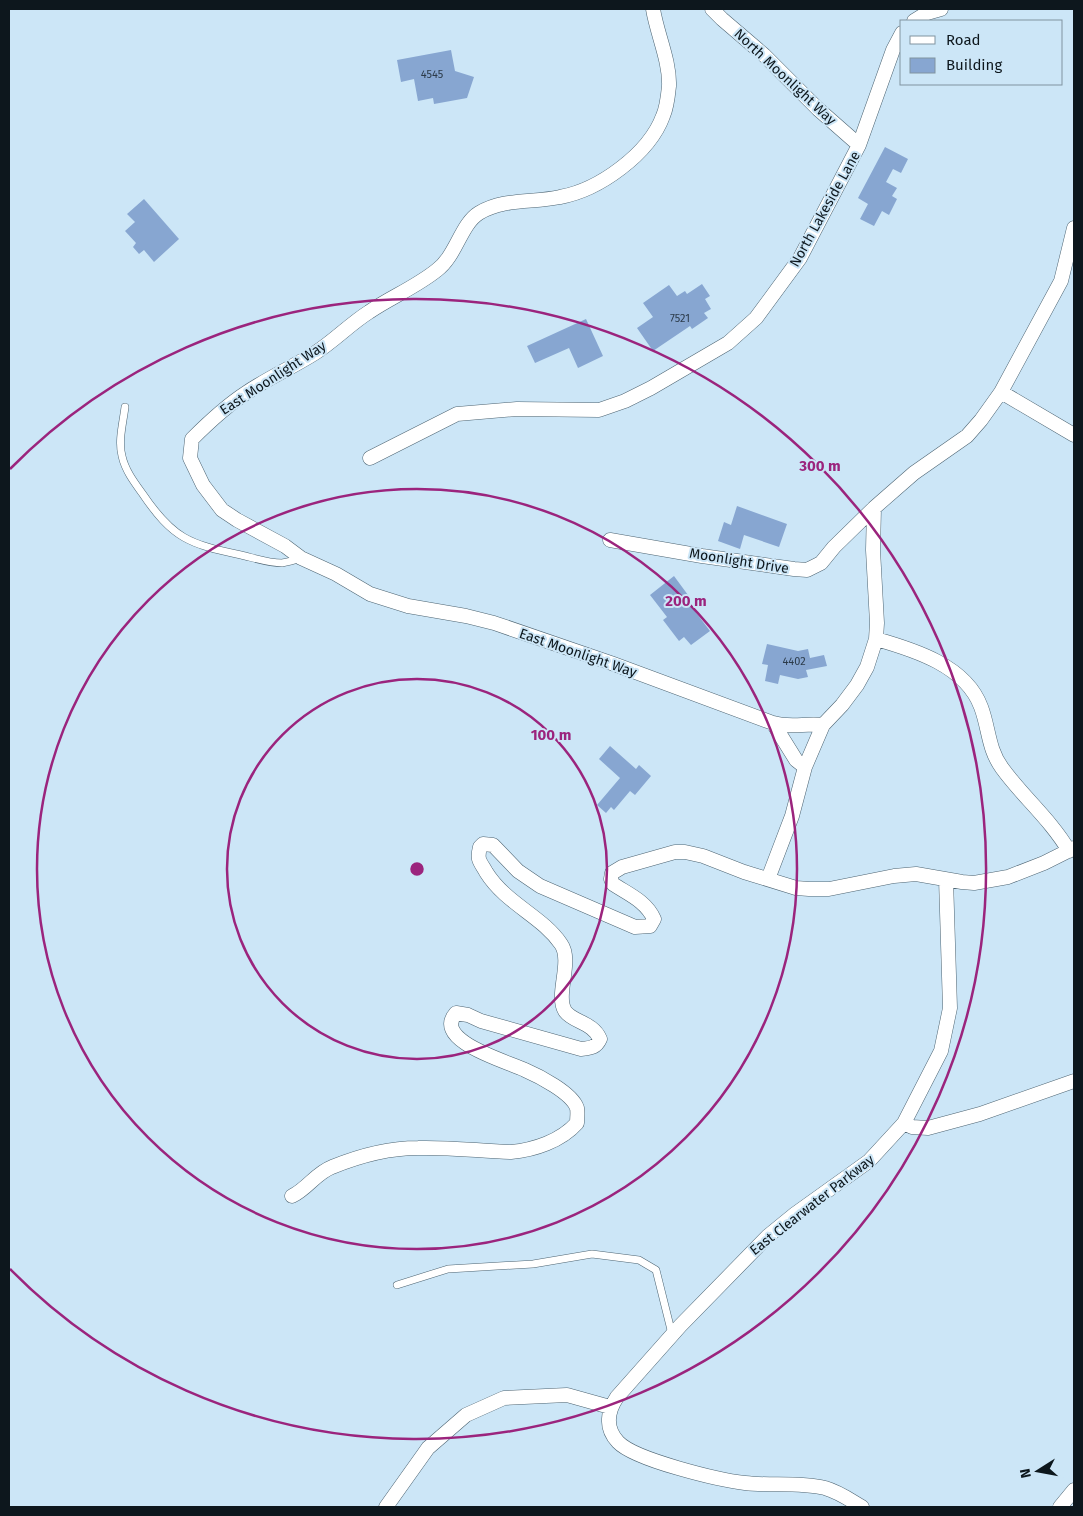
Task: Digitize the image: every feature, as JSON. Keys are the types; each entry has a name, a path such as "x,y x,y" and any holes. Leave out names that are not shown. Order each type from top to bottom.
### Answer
{"street":[{"name":"East Moonlight Way","path":"653,9 667,68 669,85 666,104 663,117 649,139 617,172 603,182 580,192 559,198 501,204 489,207 476,215 466,227 454,250 439,269 364,315 316,352 248,392 217,414 192,439 190,458 203,484 222,510 301,558 336,574 370,594 408,606 494,623 611,663 773,724 784,726 809,723 823,725"},
{"name":"North Moonlight Way","path":"712,9 764,55 818,109 860,145"},
{"path":"916,20 927,13 941,9"},
{"name":"North Lakeside Lane","path":"370,458 457,414 517,409 599,410 634,397 728,343 756,318 800,258 860,145 893,50 900,38"},
{"path":"768,879 792,816 805,767 823,725 842,705 857,685 867,667 876,639 877,623 873,550 874,508 914,473 967,436 1002,392 1061,280 1074,228"},
{"path":"1002,392 1074,435"},
{"name":"Moonlight Drive","path":"610,540 702,556 808,570 821,563 834,547 874,508"},
{"path":"292,1196 299,1193 315,1178 330,1168 364,1156 418,1148 523,1151 536,1148 560,1136 576,1123 576,1107 568,1096 553,1085 524,1069 486,1055 460,1040 453,1033 451,1019 456,1013 581,1050 597,1045 600,1039 597,1032 566,1013 562,1003 565,961 562,946 553,934 505,896 488,876 479,859 480,847 483,844 493,845 518,871 540,886 634,927 643,928 650,926 654,919 650,911 644,904 614,884 611,879 612,873 622,867 675,852 703,856 725,866 796,888 828,889 894,876 916,874 974,883 1008,877 1044,863 1072,849 1024,795 995,757 981,708 976,696 966,682 952,671 927,657 876,639"},
{"path":"773,724 796,760 805,767"},
{"name":"East Clearwater Parkway","path":"610,1407 673,1334 768,1236 869,1161 904,1123 941,1051 950,1008 946,880"},
{"path":"904,1123 912,1127 928,1128 989,1111 1074,1081"},
{"path":"386,1507 428,1448 466,1415 504,1398 567,1395 610,1407 609,1424 612,1434 618,1442 636,1453 717,1478 748,1483 825,1488 844,1495 862,1507"},
{"path":"1060,1507 1074,1490"}],"lane":[{"path":"125,407 121,436 121,454 125,466 158,517 168,527 198,545 225,552 283,563 301,558"},
{"path":"397,1285 448,1269 534,1264 592,1254 639,1260 656,1270 673,1334"}],"building":[{"path":"451,50 455,71 474,77 467,98 434,104 433,98 418,101 414,79 401,82 397,60"},
{"path":"885,147 908,159 901,173 893,169 886,182 897,188 892,196 897,199 889,215 882,211 874,226 860,219 868,204 858,198"},
{"path":"144,199 179,239 154,262 144,250 139,254 133,247 136,243 125,231 135,222 127,214"},
{"path":"702,284 710,296 705,299 711,309 704,313 708,318 692,329 690,326 653,351 637,328 653,317 643,303 669,285 677,296 685,291 687,294"},
{"path":"586,319 603,356 578,368 569,348 535,363 527,346"},
{"path":"737,506 787,524 779,547 744,535 740,549 718,541 724,522 731,525"},
{"path":"674,576 688,595 685,598 710,631 691,645 684,637 679,641 663,620 667,617 650,595"},
{"path":"767,644 798,651 808,649 810,658 824,655 827,666 806,670 808,677 798,679 780,675 778,684 765,681 768,665 762,664"},
{"path":"610,746 636,769 639,765 651,776 635,795 630,791 614,810 611,807 606,813 597,805 620,778 599,759"}]}
